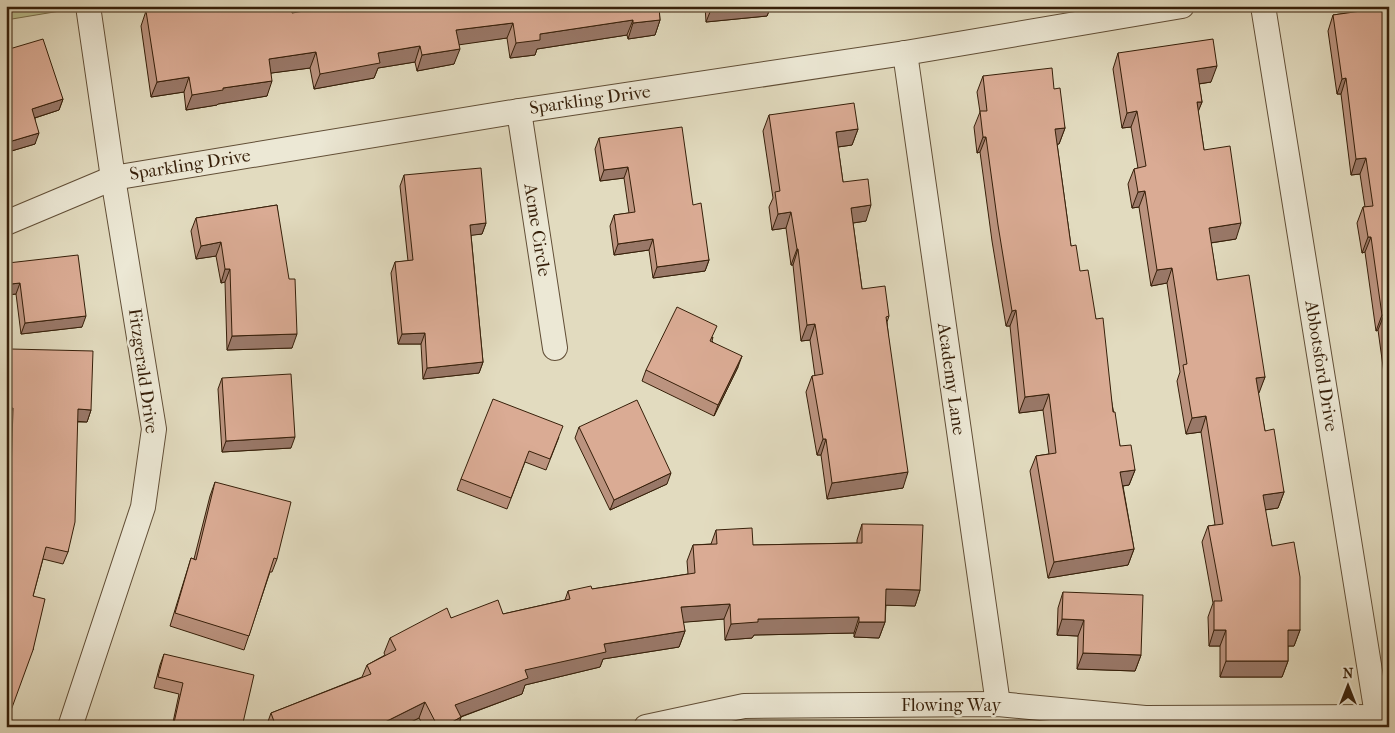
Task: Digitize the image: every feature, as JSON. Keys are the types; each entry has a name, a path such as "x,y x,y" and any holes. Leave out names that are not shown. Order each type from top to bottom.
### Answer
{"street":[{"name":"Fitzgerald Drive","path":"70,727 143,507 154,429 113,178 88,6"},
{"name":"Sparkling Drive","path":"6,223 113,178 519,111 905,53 1182,6"},
{"name":"Abbotsford Drive","path":"1263,6 1378,722"},
{"name":"Academy Lane","path":"905,53 998,704"},
{"name":"Acme Circle","path":"519,111 555,348"},
{"name":"Flowing Way","path":"646,727 744,706 998,704 1145,718 1378,722"}],"green space":[{"path":"6,6 90,6 6,20"}],"building":[{"path":"176,6 211,6 211,11 243,6 291,6 292,13 334,6 659,6 660,20 633,23 633,20 540,34 540,40 516,43 513,23 456,30 460,49 422,55 420,46 378,53 380,63 320,74 316,52 269,59 272,81 223,88 223,90 192,95 189,77 157,82 146,11"},
{"path":"1389,7 1389,351 1371,237 1368,237 1363,207 1373,206 1366,158 1356,159 1346,78 1342,79 1333,15"},
{"path":"43,39 63,99 32,109 39,133 12,141 6,122 6,50"},
{"path":"1213,39 1217,66 1197,69 1202,102 1197,102 1204,150 1230,146 1241,223 1209,228 1217,280 1249,275 1265,377 1256,378 1265,431 1274,429 1284,492 1263,495 1272,546 1294,542 1300,577 1300,630 1288,630 1288,661 1226,661 1226,630 1214,630 1214,601 1222,601 1208,526 1223,524 1206,416 1192,418 1183,365 1187,364 1172,268 1157,270 1145,191 1138,192 1134,169 1146,166 1137,111 1127,113 1118,53"},
{"path":"1052,68 1054,89 1060,88 1065,128 1055,129 1071,246 1076,245 1080,271 1088,270 1096,319 1103,318 1113,412 1115,412 1120,446 1131,445 1135,470 1120,472 1134,549 1054,562 1036,456 1056,453 1049,394 1025,397 1016,310 1012,311 986,137 983,137 980,111 987,111 983,76"},
{"path":"854,103 858,129 836,132 843,182 868,179 871,205 851,208 862,289 885,286 889,316 886,317 908,472 832,483 826,439 823,439 812,376 823,374 815,324 807,325 798,249 791,212 778,214 775,192 780,191 769,115"},
{"path":"682,127 693,205 701,203 709,260 657,267 653,239 618,244 614,215 635,212 628,167 604,170 599,138"},
{"path":"481,168 486,223 470,225 483,362 427,368 425,333 402,334 395,262 413,260 404,175"},
{"path":"277,205 289,279 295,279 297,334 232,336 230,269 225,269 221,242 201,246 196,218"},
{"path":"78,255 86,316 25,323 20,283 11,284 8,263"},
{"path":"677,307 717,326 710,341 742,356 718,405 646,370"},
{"path":"11,349 93,351 91,410 78,409 75,522 68,552 46,547 33,596 45,599 33,650 6,724 6,504 10,505 13,408 9,408"},
{"path":"291,374 295,437 226,441 222,378"},
{"path":"493,399 563,426 550,459 529,451 511,498 461,479"},
{"path":"637,400 671,473 614,500 579,427"},
{"path":"215,482 291,502 277,559 274,558 249,636 175,613 191,558 196,560"},
{"path":"862,524 923,525 920,590 886,589 885,622 859,622 859,617 758,619 758,622 731,624 730,604 681,607 685,631 604,644 606,652 525,670 528,678 455,705 461,717 443,727 438,727 425,702 375,727 276,727 271,713 371,674 367,665 396,650 390,638 447,608 451,618 498,600 503,614 570,599 568,591 591,586 592,589 695,573 693,545 717,544 716,530 752,528 753,545 862,543"},
{"path":"1063,592 1143,595 1141,655 1083,653 1084,620 1062,619"},
{"path":"164,654 254,675 242,727 173,727 183,683 158,677"}]}
